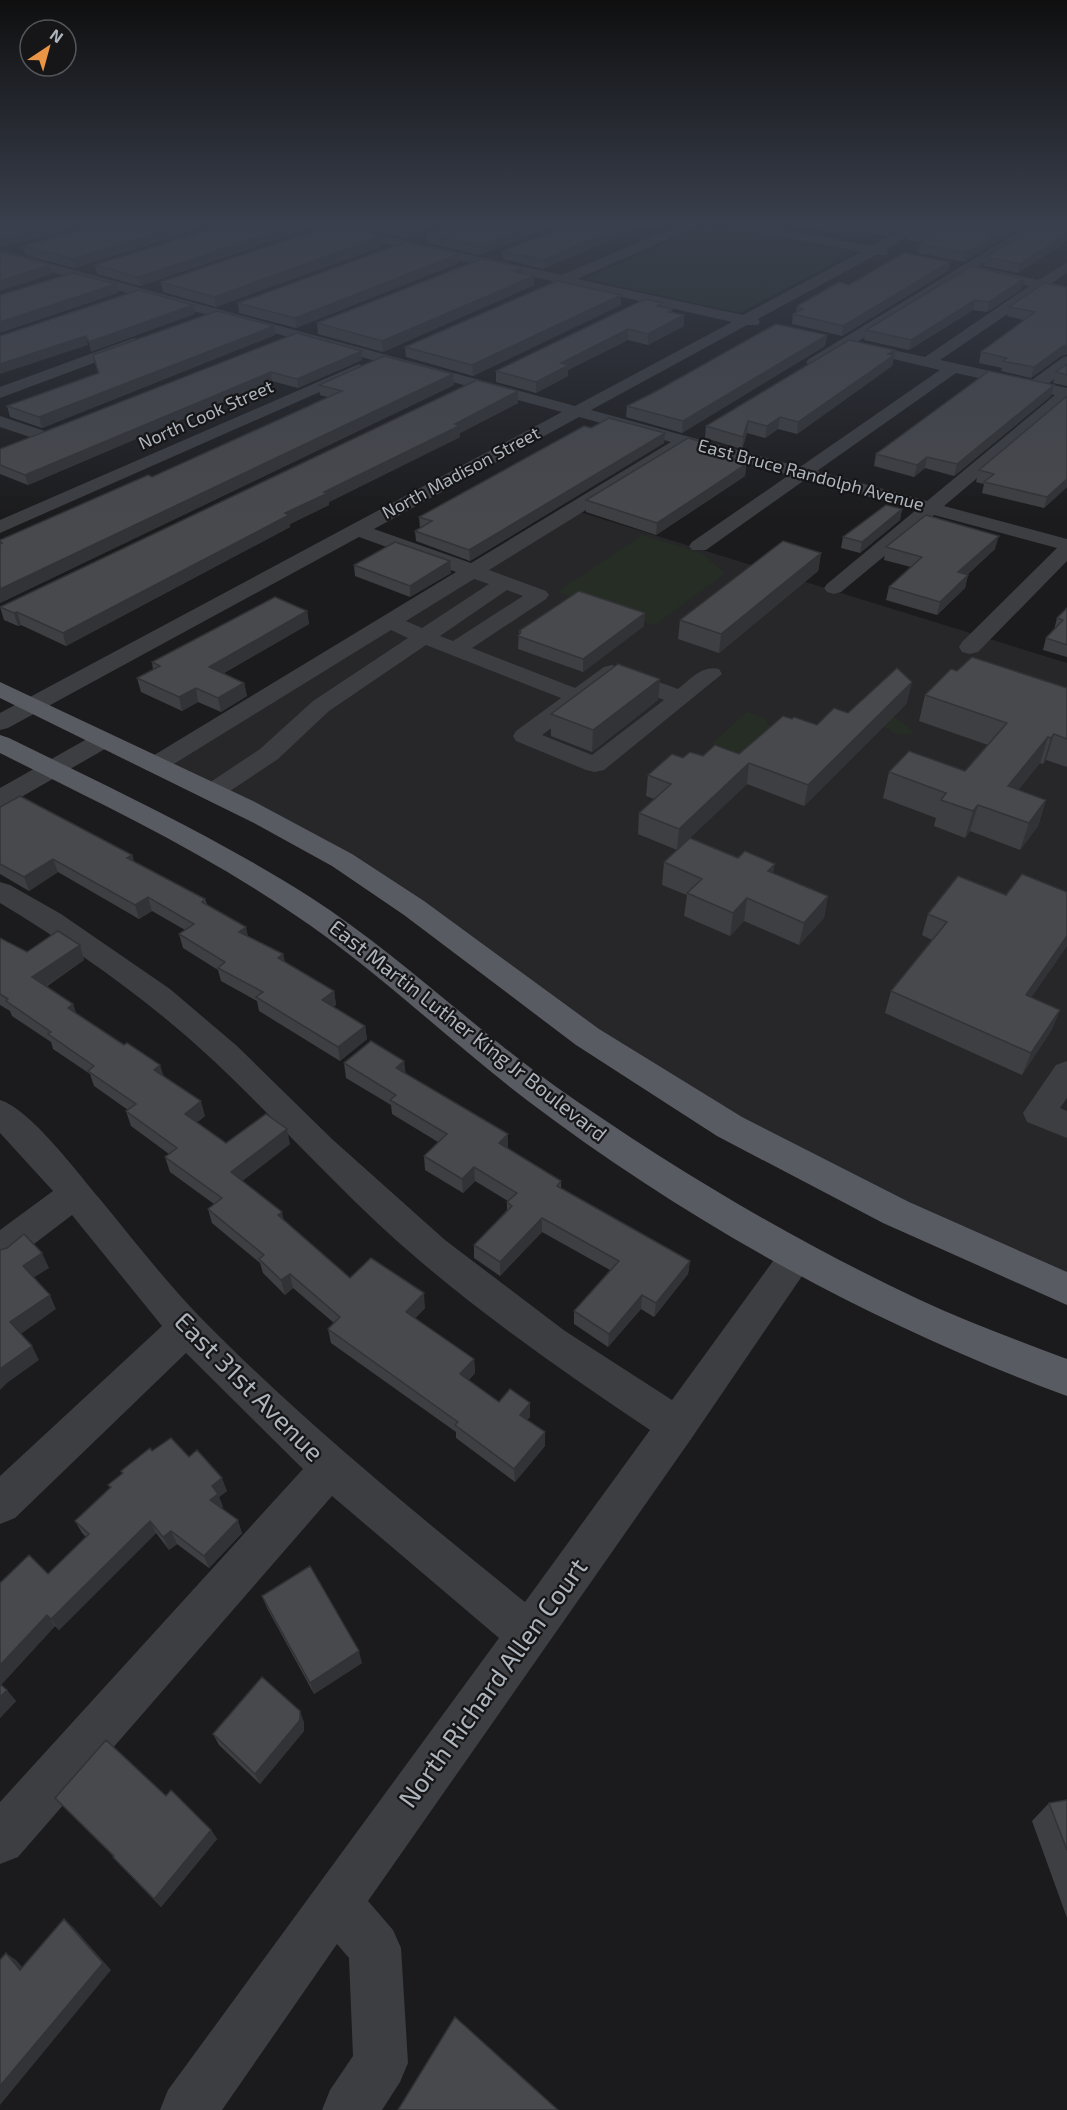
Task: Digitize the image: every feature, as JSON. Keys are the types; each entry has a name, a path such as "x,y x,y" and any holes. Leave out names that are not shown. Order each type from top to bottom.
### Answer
{"main road":[{"path":"0,689 310,842 433,920 537,1001 620,1060 726,1124 886,1207 1067,1289"},
{"name":"East Martin Luther King Jr Boulevard","path":"0,743 220,855 303,906 368,953 542,1094 646,1166 797,1257 906,1312 1067,1378"}],"street":[{"name":"East Bruce Randolph Avenue","path":"252,322 1067,547"},
{"name":"North Madison Street","path":"0,723 739,322"},
{"path":"753,322 763,325"},
{"path":"795,373 878,322"},
{"path":"927,362 985,322"},
{"path":"274,343 322,324"},
{"path":"0,393 151,337"},
{"path":"821,338 1067,394"},
{"name":"North Cook Street","path":"0,527 409,347"},
{"path":"1035,386 1067,360"},
{"path":"699,546 953,368"},
{"path":"452,395 501,371"},
{"path":"834,588 1067,394"},
{"path":"0,421 48,434 21,444"},
{"path":"155,765 708,426"},
{"path":"0,508 24,517"},
{"path":"356,529 538,595 454,650"},
{"path":"970,647 1067,547"},
{"path":"212,792 269,754 299,724 329,701 504,583"},
{"path":"388,621 454,650 578,697"},
{"path":"681,698 612,672 525,736 595,765 681,698 711,674"},
{"path":"0,800 103,740"},
{"path":"0,891 51,921 159,996 242,1068 337,1163 432,1250 552,1343 677,1426"},
{"path":"1067,1073 1039,1113 1067,1125"},
{"name":"East 31st Avenue","path":"0,1112 46,1159 186,1328 277,1419 330,1468 528,1633"},
{"path":"0,1250 74,1194"},
{"name":"North Richard Allen Court","path":"188,2110 797,1257"},
{"path":"0,1504 186,1328"},
{"path":"0,1839 330,1468"},
{"path":"336,1903 375,1948 381,2063 350,2110"}],"shaded area":[{"path":"570,509 1067,663 1067,1289 791,1160 433,920 155,765"},
{"path":"642,535 701,553 725,573 655,625 557,592"},
{"path":"747,712 765,718 776,737 763,764 712,743"},
{"path":"892,715 914,734 896,735 890,729 879,726"}],"building":[{"path":"41,322 144,322 89,342 86,336 0,364 0,336"},
{"path":"185,322 261,322 274,326 39,417 7,406 99,373 93,355"},
{"path":"318,322 425,322 382,341"},
{"path":"462,322 563,322 472,365 405,347"},
{"path":"596,322 670,322 648,334 628,329 561,363 569,365 536,382 496,371"},
{"path":"828,322 849,322 843,326"},
{"path":"878,322 939,322 911,340 866,330"},
{"path":"1021,322 1067,322 1067,345 1034,367 1003,361 1007,358 981,352"},
{"path":"776,324 827,335 683,421 627,406 653,393"},
{"path":"297,333 362,351 297,379 271,372 25,475 0,465 0,449"},
{"path":"849,340 895,350 888,354 894,355 798,422 780,417 767,426 748,421 743,437 706,426"},
{"path":"384,356 453,374 0,589 0,544 2,543 0,540 148,475 152,477 342,391 319,385"},
{"path":"1067,364 1067,375 1056,372"},
{"path":"989,371 1054,385 957,464 927,457 917,465 876,454"},
{"path":"477,380 518,391 455,424 459,426 324,492 328,493 285,513 289,515 63,633 17,612 14,613 0,607"},
{"path":"1067,396 1067,479 1047,497 984,482 994,474 979,470"},
{"path":"609,418 665,433 469,550 415,531 432,521 419,517 584,426 591,428"},
{"path":"688,438 732,450 721,457 746,464 657,523 586,500"},
{"path":"886,505 902,509 862,542 843,537"},
{"path":"926,515 999,536 958,572 968,575 940,602 889,587 922,557 886,547"},
{"path":"783,541 821,553 721,634 680,620"},
{"path":"395,542 450,561 410,586 354,565"},
{"path":"579,591 645,613 583,659 518,636 521,632 519,631"},
{"path":"275,597 307,611 209,667 244,683 218,698 196,688 179,697 137,678 160,666 152,662"},
{"path":"1067,608 1067,645 1046,638 1063,620 1057,618"},
{"path":"972,657 1067,688 1067,739 1054,734 1051,738 1048,737 1008,786 1046,800 1029,823 978,805 973,811 941,800 946,793 889,772 909,751 965,771 1007,723 925,695 951,669 957,671"},
{"path":"618,664 660,679 593,730 551,714"},
{"path":"897,668 912,682 808,785 749,763 679,829 639,813 671,784 648,775 672,754 683,758 690,752 703,756 715,745 739,754 783,716 792,719 794,717 817,725 834,708 848,713"},
{"path":"20,796 132,855 127,858 205,899 202,902 246,927 239,932 283,954 278,958 334,991 322,1000 365,1026 338,1047 256,997 263,992 218,968 225,962 179,934 194,924 148,897 135,905 53,859 24,877 0,864 0,807"},
{"path":"690,838 738,858 745,851 775,864 768,871 828,896 804,923 747,898 733,913 687,893 702,879 664,862"},
{"path":"1022,874 1067,892 1067,936 1026,995 1060,1010 1031,1053 891,991 947,922 928,914 958,876 1006,895"},
{"path":"58,931 80,945 32,977 73,1004 68,1008 124,1045 127,1043 160,1065 154,1070 201,1101 185,1114 226,1143 266,1114 287,1129 231,1172 282,1212 278,1215 350,1278 371,1258 424,1293 406,1312 474,1359 460,1374 499,1402 510,1389 530,1403 520,1415 545,1432 514,1469 455,1425 458,1422 328,1329 340,1317 290,1274 281,1280 259,1259 264,1255 208,1209 222,1198 165,1157 177,1148 126,1111 136,1104 88,1071 94,1066 48,1034 51,1032 6,1001 8,999 0,994 0,938 27,952"},
{"path":"371,1041 404,1061 396,1068 508,1134 499,1143 561,1181 557,1186 690,1261 656,1303 642,1295 609,1334 574,1311 619,1261 542,1218 500,1262 474,1245 512,1206 507,1202 517,1193 474,1167 462,1179 424,1156 447,1134 390,1100 396,1095 344,1063"},
{"path":"24,1234 42,1253 23,1266 50,1295 10,1322 32,1346 0,1369 0,1250 7,1248"},
{"path":"171,1438 189,1457 197,1450 222,1478 212,1486 218,1494 210,1500 238,1520 204,1556 171,1531 163,1537 150,1521 51,1619 47,1615 0,1665 0,1583 29,1555 48,1574 89,1534 75,1521 111,1487 108,1485 123,1473 121,1471 150,1448 152,1451"},
{"path":"310,1566 359,1651 310,1683 262,1596"},
{"path":"262,1677 300,1711 300,1720 255,1774 213,1734"},
{"path":"0,1684 7,1690 0,1697"},
{"path":"106,1740 166,1796 171,1790 211,1830 154,1899 55,1798"},
{"path":"1067,1800 1067,1850 1049,1803"},
{"path":"64,1919 103,1963 0,2086 0,1960 6,1953 20,1970"},
{"path":"455,2017 558,2110 398,2110"}]}
